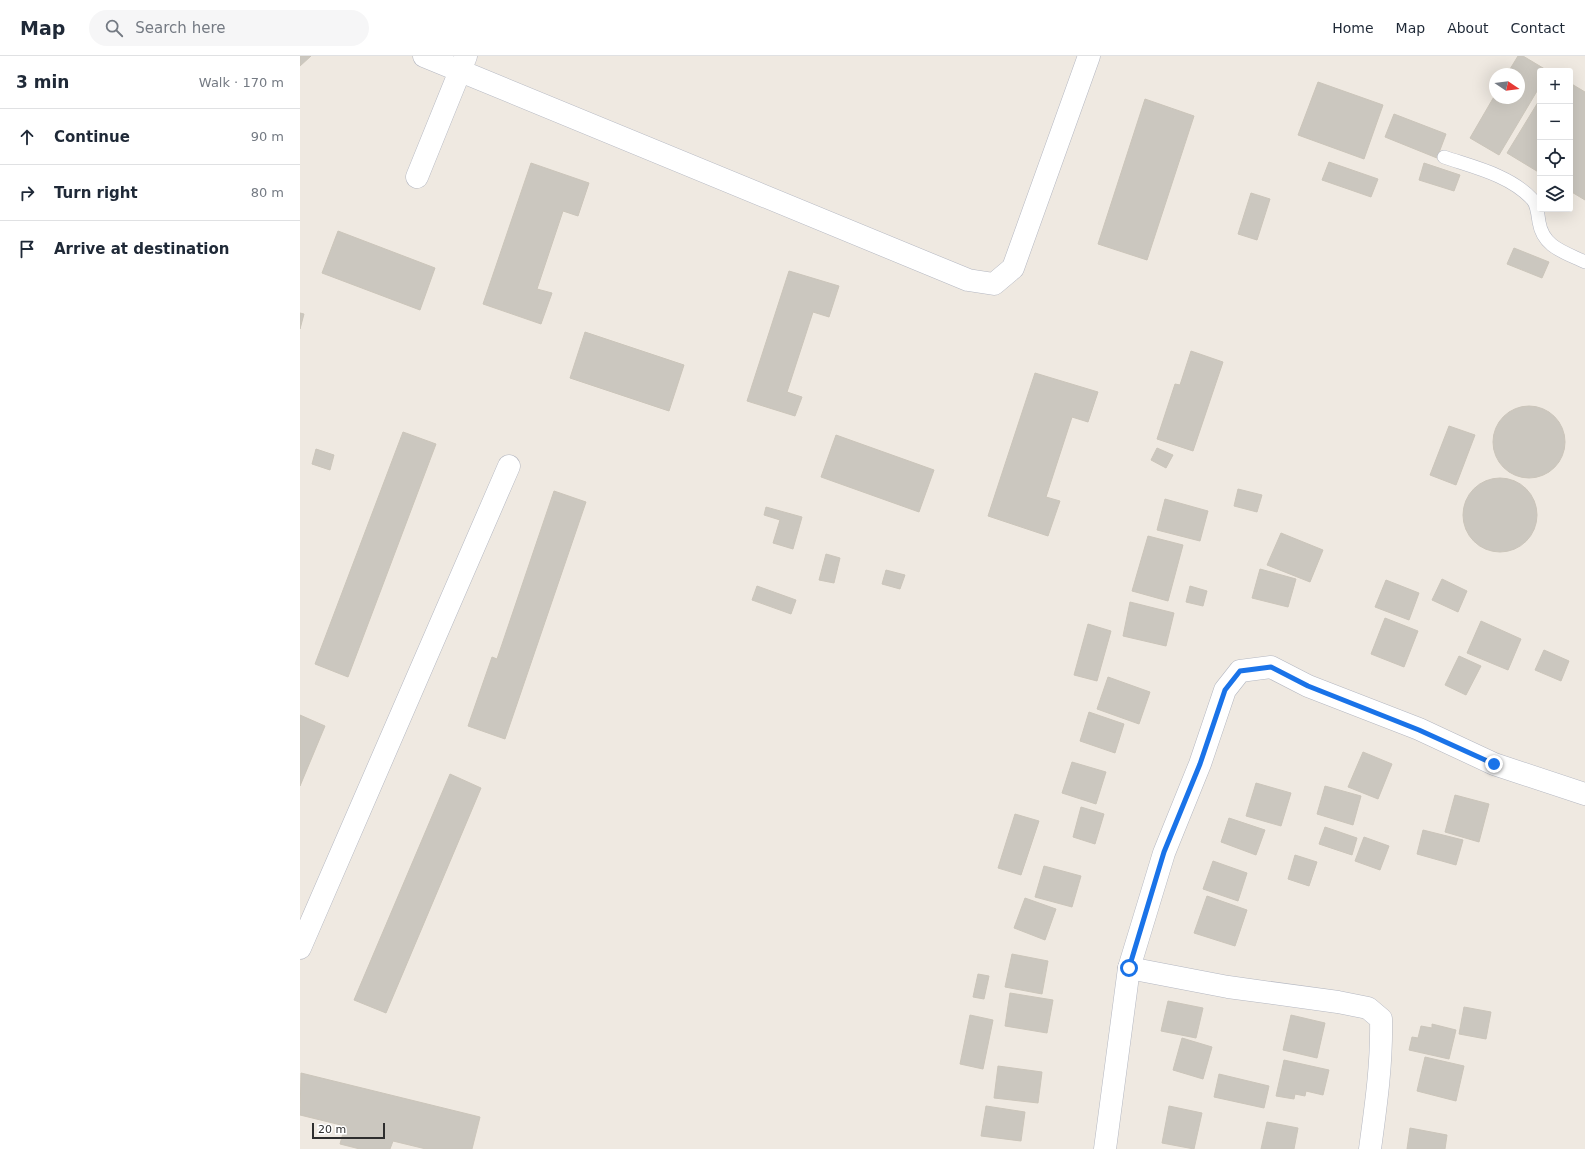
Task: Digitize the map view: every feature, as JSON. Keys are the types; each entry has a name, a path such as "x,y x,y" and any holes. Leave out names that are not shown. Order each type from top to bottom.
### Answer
{"street":[{"path":"424,56 463,64 968,280 994,284 1013,268 1089,56"},
{"path":"417,177 463,64"},
{"path":"300,948 509,466"},
{"path":"1105,1149 1129,968 1164,852 1200,764 1225,690 1240,671 1271,667 1308,686 1419,730 1494,764 1585,794"},
{"path":"1129,968 1228,988 1338,1002 1368,1008 1381,1019 1382,1042 1380,1080 1370,1149"}],"lane":[{"path":"1444,157 1489,173 1520,187 1534,200 1545,240 1559,250 1585,262"}],"building":[{"path":"300,56 311,56 300,66"},
{"path":"1518,56 1523,56 1543,68 1537,68 1537,91 1499,155 1470,138 1490,104 1525,104 1525,68 1511,68"},
{"path":"1318,82 1383,105 1364,159 1298,135"},
{"path":"1573,85 1585,92 1585,200 1573,193"},
{"path":"1145,99 1194,116 1147,260 1098,244"},
{"path":"1537,104 1537,171 1507,153"},
{"path":"1394,114 1446,134 1437,158 1385,137"},
{"path":"1329,162 1378,179 1371,197 1322,180"},
{"path":"531,163 589,183 578,216 563,211 537,289 552,293 541,324 483,304"},
{"path":"1424,163 1460,175 1454,191 1419,180"},
{"path":"1251,193 1270,199 1257,240 1238,234"},
{"path":"338,231 435,268 420,310 322,273"},
{"path":"1514,248 1549,262 1542,278 1507,264"},
{"path":"789,271 839,286 829,317 813,312 787,392 802,397 795,416 747,401"},
{"path":"300,313 304,314 300,329"},
{"path":"585,332 684,365 669,411 570,378"},
{"path":"1191,351 1223,362 1193,451 1157,439 1175,384 1180,385"},
{"path":"1035,373 1098,392 1088,422 1072,417 1046,497 1060,501 1048,536 988,516"},
{"path":"1529,406 1549,412 1559,422 1565,442 1559,462 1549,472 1529,478 1509,472 1499,462 1493,442 1499,422 1509,412"},
{"path":"1449,426 1475,435 1456,485 1430,475"},
{"path":"403,432 436,444 348,677 315,664"},
{"path":"836,435 934,470 919,512 821,477"},
{"path":"1157,448 1173,455 1166,468 1151,460"},
{"path":"316,449 334,455 330,470 312,464"},
{"path":"1500,478 1514,481 1526,489 1534,501 1537,515 1534,529 1526,541 1514,549 1500,552 1486,549 1474,541 1466,529 1463,515 1466,501 1474,489 1486,481"},
{"path":"1238,489 1262,495 1257,512 1234,506"},
{"path":"554,491 586,502 505,739 468,726 492,657 497,659"},
{"path":"1165,499 1208,511 1200,541 1157,530"},
{"path":"766,507 802,517 793,549 773,543 780,520 764,515"},
{"path":"1281,533 1323,550 1310,582 1267,565"},
{"path":"1148,536 1183,545 1168,601 1132,591"},
{"path":"826,554 840,558 834,583 819,580"},
{"path":"1260,569 1296,579 1288,607 1252,598"},
{"path":"886,570 905,575 900,589 882,584"},
{"path":"1442,579 1467,591 1458,612 1432,600"},
{"path":"1386,580 1419,593 1409,620 1375,607"},
{"path":"757,586 796,600 791,614 752,600"},
{"path":"1190,586 1207,591 1203,606 1186,602"},
{"path":"1130,602 1174,613 1166,646 1123,636"},
{"path":"1385,618 1418,631 1404,667 1371,654"},
{"path":"1481,621 1521,639 1508,670 1467,653"},
{"path":"1088,624 1111,631 1097,681 1074,675"},
{"path":"1544,650 1569,661 1561,681 1535,670"},
{"path":"1459,656 1481,666 1466,695 1445,685"},
{"path":"1108,677 1150,692 1139,724 1097,709"},
{"path":"1089,712 1124,724 1115,753 1080,741"},
{"path":"300,715 325,726 300,786"},
{"path":"1363,752 1392,764 1378,799 1348,787"},
{"path":"1072,762 1106,772 1096,804 1062,793"},
{"path":"450,774 481,788 386,1013 354,1000"},
{"path":"1256,783 1291,793 1281,826 1246,816"},
{"path":"1325,786 1361,796 1353,825 1317,814"},
{"path":"1455,795 1489,804 1479,842 1445,832"},
{"path":"1081,807 1104,814 1095,844 1073,837"},
{"path":"1015,814 1039,821 1021,875 998,868"},
{"path":"1229,818 1265,830 1256,855 1221,842"},
{"path":"1325,827 1357,838 1352,855 1319,844"},
{"path":"1423,830 1463,840 1456,865 1417,854"},
{"path":"1364,837 1389,846 1380,870 1355,861"},
{"path":"1295,855 1317,862 1309,886 1288,879"},
{"path":"1213,861 1247,873 1238,901 1203,889"},
{"path":"1044,866 1081,876 1072,907 1035,897"},
{"path":"1207,896 1247,910 1235,946 1194,933"},
{"path":"1025,898 1056,909 1045,940 1014,928"},
{"path":"1012,954 1048,961 1042,994 1005,987"},
{"path":"978,974 989,976 984,999 973,997"},
{"path":"1010,993 1053,1000 1047,1033 1005,1026"},
{"path":"1168,1001 1203,1008 1196,1038 1161,1031"},
{"path":"1464,1007 1491,1012 1486,1039 1459,1034"},
{"path":"970,1015 993,1020 983,1069 960,1064"},
{"path":"1291,1015 1325,1023 1317,1058 1283,1050"},
{"path":"1432,1024 1456,1030 1449,1059 1409,1050 1412,1037 1418,1038 1421,1026 1432,1028"},
{"path":"1182,1038 1212,1047 1203,1079 1173,1070"},
{"path":"1425,1057 1464,1066 1456,1101 1417,1091"},
{"path":"1284,1060 1329,1070 1323,1095 1306,1091 1305,1096 1295,1094 1294,1099 1276,1096"},
{"path":"998,1066 1042,1072 1038,1103 994,1098"},
{"path":"301,1073 480,1117 472,1149 426,1149 393,1141 390,1149 360,1149 340,1144 345,1126 300,1115"},
{"path":"1219,1074 1269,1086 1264,1108 1214,1097"},
{"path":"986,1106 1025,1112 1021,1141 981,1136"},
{"path":"1169,1106 1202,1113 1194,1149 1162,1143"},
{"path":"1267,1122 1298,1128 1294,1149 1261,1149"},
{"path":"1410,1128 1447,1135 1445,1149 1407,1149"}],"route":[{"path":"1129,968 1164,852 1200,764 1225,690 1240,671 1271,667 1308,686 1419,730 1494,764"}]}
